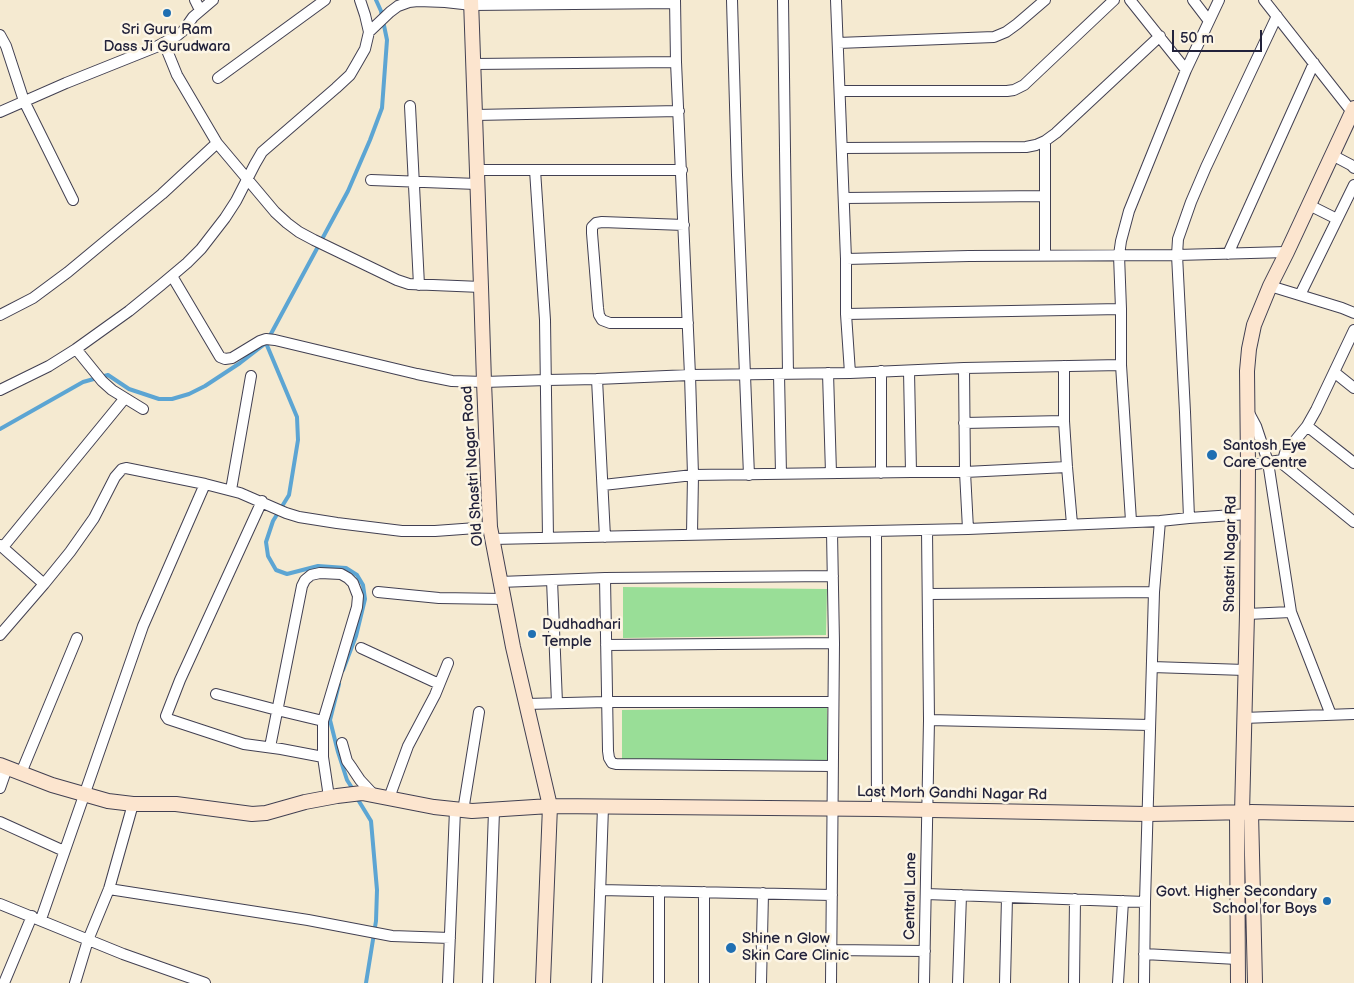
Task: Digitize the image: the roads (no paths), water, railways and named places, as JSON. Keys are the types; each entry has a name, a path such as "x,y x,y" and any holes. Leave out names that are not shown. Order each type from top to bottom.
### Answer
{"street":[{"path":"195,0 200,10"},
{"path":"0,112 164,43 184,30 193,17 213,0"},
{"path":"218,78 325,0"},
{"path":"360,0 373,30"},
{"path":"732,0 749,475"},
{"path":"782,474 783,0"},
{"path":"836,0 846,259 846,314 850,373"},
{"path":"838,43 994,37 1006,32 1045,0"},
{"path":"840,91 1014,90 1024,85 1114,0"},
{"path":"1130,0 1186,70"},
{"path":"1193,0 1209,21"},
{"path":"1131,521 1121,365 1122,309 1119,255 1121,241 1130,211 1186,70 1219,0"},
{"path":"1264,0 1353,110"},
{"path":"0,390 49,366 76,349 129,310 194,256 213,234 236,201 254,164 266,148 350,75 365,49 373,30 398,6 418,1 675,1 690,375 693,476 692,534"},
{"name":"Old Shastri Nagar Road","path":"471,2 491,533 526,704 550,806 543,983"},
{"path":"1189,518 1177,255 1178,240 1191,202 1277,16"},
{"path":"0,35 6,46 24,101 73,200"},
{"path":"842,148 1026,147 1036,145 1056,133 1160,36"},
{"path":"164,43 177,75 217,143 275,212 287,223 314,240 397,280 410,284 481,287"},
{"path":"474,64 676,62"},
{"path":"1228,254 1314,62"},
{"path":"410,106 419,284"},
{"name":"Shastri Nagar Rd","path":"1243,812 1247,614 1248,349 1254,325 1270,286 1288,252 1353,110"},
{"path":"475,115 679,111"},
{"path":"1045,141 1045,256"},
{"path":"0,315 32,298 68,272 162,194 217,143"},
{"path":"1332,155 1354,168"},
{"path":"477,170 682,170"},
{"path":"535,170 545,320 548,538"},
{"path":"371,180 477,184"},
{"path":"1300,295 1354,184"},
{"path":"844,198 1045,196"},
{"path":"1309,205 1337,219"},
{"path":"684,225 602,222 596,223 592,227 592,233 598,308 602,320 610,323 688,323"},
{"path":"846,259 1288,252"},
{"path":"172,276 220,357 225,359 232,358 260,341 270,340 452,381 484,382 690,375 828,374 964,368 1121,365"},
{"path":"1270,286 1354,313"},
{"path":"846,314 1122,309"},
{"path":"1352,337 1307,426 1285,453 1283,460 1284,465 1354,522"},
{"path":"76,349 112,390 143,409"},
{"path":"1064,366 1064,421 1072,524"},
{"path":"964,368 965,472 968,529"},
{"path":"909,371 911,472"},
{"path":"881,372 881,473"},
{"path":"1334,372 1354,388"},
{"path":"828,374 831,473"},
{"path":"231,490 250,376"},
{"path":"597,379 605,537"},
{"path":"44,584 1,546 125,398"},
{"path":"1248,410 1256,426 1268,462 1291,612 1331,715"},
{"path":"964,423 1064,421"},
{"path":"1307,426 1354,464"},
{"path":"1248,465 1283,460"},
{"path":"603,485 693,476 965,472 1067,466"},
{"path":"0,636 70,552 94,518 115,477 122,468 231,490 299,517 402,531 491,533 548,538 968,529 1160,521 1248,514"},
{"path":"4,983 36,918 64,851 143,626 205,484"},
{"path":"264,502 180,680 166,716 171,720 244,744 323,757"},
{"path":"1144,983 1154,592 1160,521"},
{"name":"Central Lane","path":"924,983 929,720 927,530"},
{"path":"876,531 877,809"},
{"path":"831,983 834,643 832,532"},
{"path":"270,747 302,586 311,575 320,573 341,574 353,583 358,596 357,607 323,721 323,757 333,797"},
{"path":"500,582 605,578 833,576"},
{"path":"605,578 608,751 612,763 833,766"},
{"path":"552,580 557,703"},
{"path":"378,592 439,598 504,599"},
{"path":"929,594 1154,592"},
{"path":"1247,614 1291,612"},
{"path":"21,773 77,638"},
{"path":"606,645 834,643"},
{"path":"361,648 440,684"},
{"path":"389,798 408,746 440,684 448,663"},
{"path":"1152,667 1245,670"},
{"path":"216,694 323,721"},
{"path":"526,704 833,702"},
{"path":"448,983 459,811 479,712"},
{"path":"1244,718 1354,714"},
{"path":"929,720 1150,725"},
{"path":"342,743 348,761 368,794"},
{"path":"0,788 3,767"},
{"name":"Last Morh Gandhi Nagar Rd","path":"3,767 52,785 108,801 134,804 176,804 252,814 266,813 305,802 333,797 368,794 459,811 494,811 550,806 1148,814 1243,812 1354,814"},
{"path":"75,983 88,940 110,889 134,804"},
{"path":"597,983 603,807"},
{"path":"488,983 494,811"},
{"path":"1238,983 1237,958 1243,812"},
{"path":"1243,812 1254,983"},
{"path":"0,822 64,851"},
{"path":"110,889 367,930 380,934 406,937 450,938"},
{"path":"600,890 832,895"},
{"path":"659,891 659,983"},
{"path":"704,892 704,983"},
{"path":"761,983 763,894"},
{"path":"926,894 1145,902"},
{"path":"958,983 961,895"},
{"path":"1005,983 1007,897"},
{"path":"1074,983 1075,899"},
{"path":"1118,983 1123,901"},
{"path":"0,904 147,963 205,983"},
{"path":"831,950 925,951"},
{"path":"1144,954 1237,958"}],"waterway":[{"path":"0,429 83,382 108,375 129,389 159,399 172,399 189,394 240,363 266,343 348,191 382,108 387,40 381,11 376,0"},
{"path":"266,343 297,417 298,440 289,495 273,521 266,542 268,556 276,570 287,574 318,566 346,568 357,575 363,585 365,599 356,636 343,670"},
{"path":"339,684 330,720 347,780 354,791"},
{"path":"357,798 371,821 377,890 376,921 366,983"}],"place":[{"name":"Sri Guru Ram Dass Ji Gurudwara","path":"167,13"},
{"name":"Santosh Eye Care Centre","path":"1212,455"},
{"name":"Dudhadhari Temple","path":"532,634"},
{"name":"Govt. Higher Secondary School for Boys","path":"1327,901"},
{"name":"Shine n Glow Skin Care Clinic","path":"731,948"}]}
